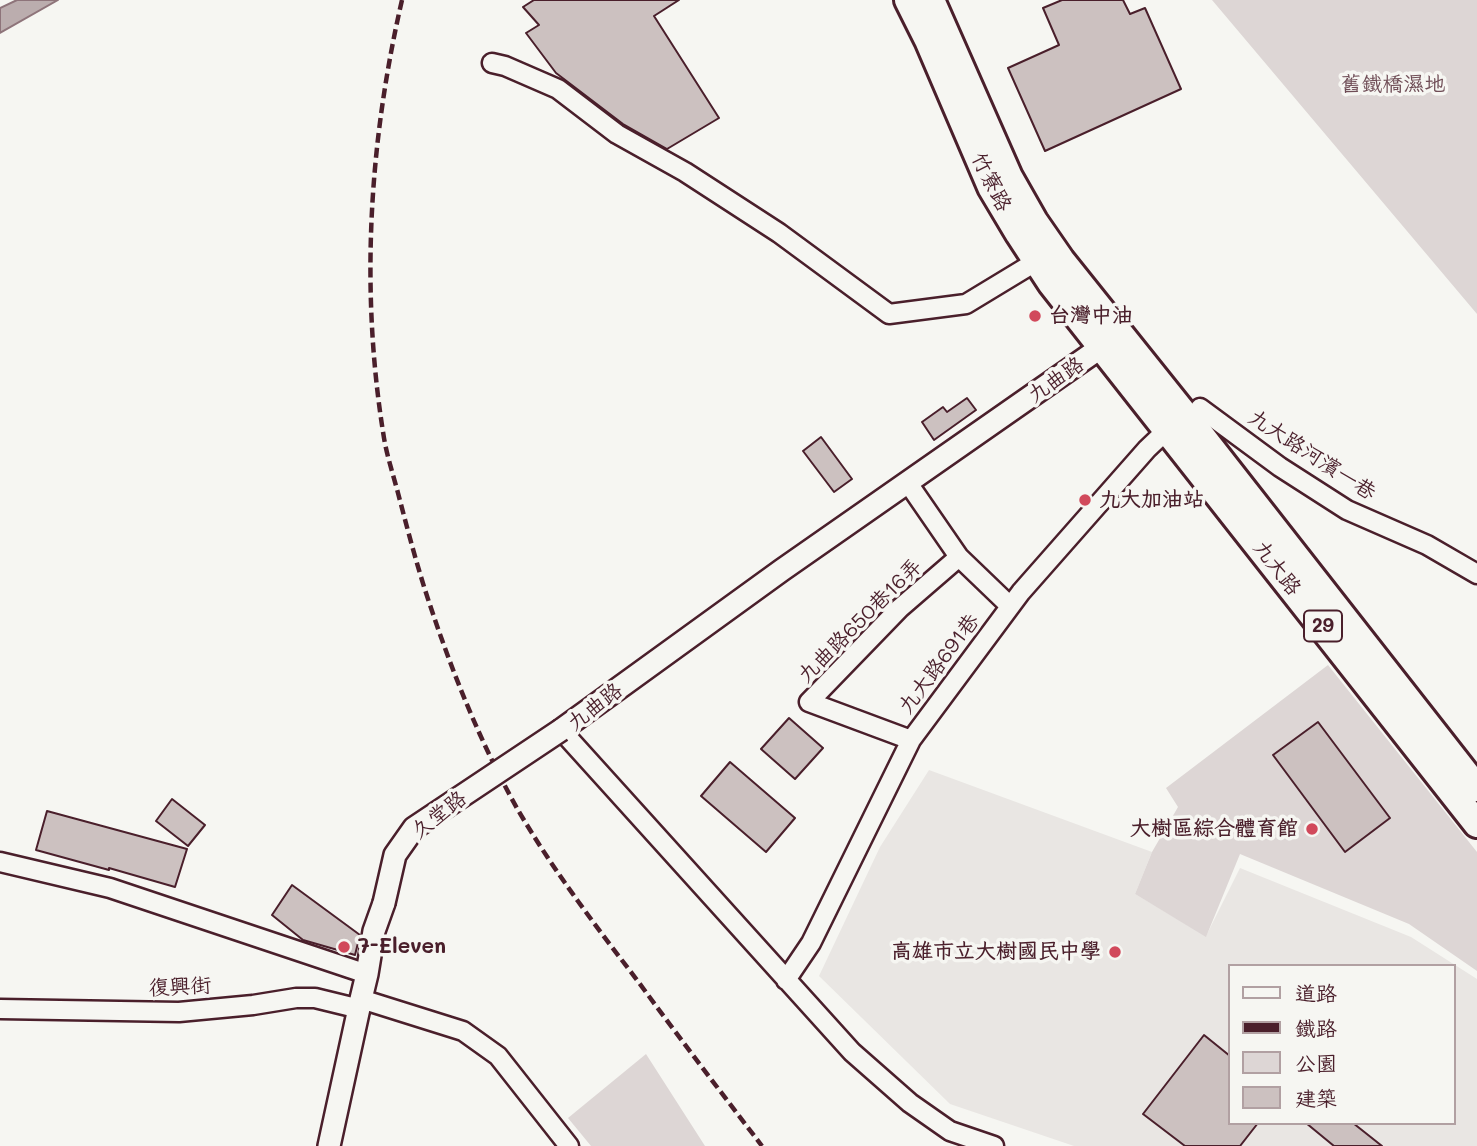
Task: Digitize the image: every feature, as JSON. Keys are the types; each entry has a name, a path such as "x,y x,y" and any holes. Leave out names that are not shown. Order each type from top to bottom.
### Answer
{"main road":[{"name":"竹寮路","path":"908,0 991,162 1009,177 1111,341"},
{"name":"竹寮路","path":"931,0 991,162 991,187 1051,283 1111,341"},
{"name":"九大路","path":"1111,341 1186,419 1477,789"},
{"name":"九大路","path":"1186,419 1477,824"}],"street":[{"path":"492,63 558,89 617,134 685,172 779,233 889,314 966,304 1037,261"},
{"name":"九曲路","path":"994,1146 950,1131 910,1103 852,1052 561,730 782,570 1111,341"},
{"name":"九大路河濱一巷","path":"1186,419 1280,467 1348,510 1427,545 1477,574"},
{"name":"九大路691巷","path":"786,980 811,943 911,740 1030,582 1138,459 1186,419"},
{"path":"908,483 958,557 1010,606"},
{"name":"九曲路650巷16弄","path":"911,740 809,702 900,608 958,557"},
{"name":"久堂路","path":"329,1146 374,931 396,855 414,828 561,730"},
{"path":"0,862 110,888 367,974"},
{"name":"復興街","path":"0,1009 179,1012 296,998 360,1004 463,1031 498,1056 569,1146"}],"shaded area":[{"path":"17,0 58,0 0,33 0,8"},
{"name":"高雄市立大樹國民中學","path":"929,770 1152,852 1135,894 1206,936 1240,868 1411,937 1453,964 1228,964 1228,1125 1456,1125 1456,966 1477,979 1477,1146 1074,1146 950,1104 819,976 880,847"}],"green space":[{"name":"舊鐵橋濕地","path":"1212,0 1477,0 1477,314"},
{"name":"大樹區綜合體育館","path":"1328,665 1477,852 1477,971 1409,924 1240,854 1206,937 1135,894 1152,852 1178,807 1166,788"},
{"path":"646,1054 705,1146 591,1146 568,1118"}],"building":[{"path":"534,0 679,0 654,16 719,118 667,149 623,124 556,73 526,33 539,25 523,7"},
{"path":"1062,0 1123,0 1130,14 1145,8 1181,89 1045,151 1008,68 1059,45 1043,8"},
{"path":"967,398 976,410 934,440 922,422 943,407 947,412"},
{"path":"821,437 852,479 834,492 803,451"},
{"path":"789,718 823,748 795,779 761,749"},
{"path":"1318,722 1390,818 1345,852 1273,755"},
{"path":"730,762 795,818 766,852 701,796"},
{"path":"172,799 205,825 188,846 156,821"},
{"path":"47,811 187,849 175,887 36,850"},
{"path":"292,885 360,935 355,955 303,940 272,915"},
{"path":"1204,1035 1228,1054 1228,1125 1256,1125 1240,1146 1185,1146 1143,1114"},
{"path":"1308,1125 1356,1125 1382,1146 1334,1146"}],"railway":[{"path":"402,0 375,163 370,273 372,328 385,445 426,594 449,660 481,736 531,832 590,918 762,1146"}],"place":[{"name":"台灣中油","path":"1035,316"},
{"name":"九大加油站","path":"1085,500"},
{"name":"大樹區綜合體育館","path":"1312,829"},
{"name":"7-Eleven","path":"344,947"},
{"name":"高雄市立大樹國民中學","path":"1115,952"}]}
